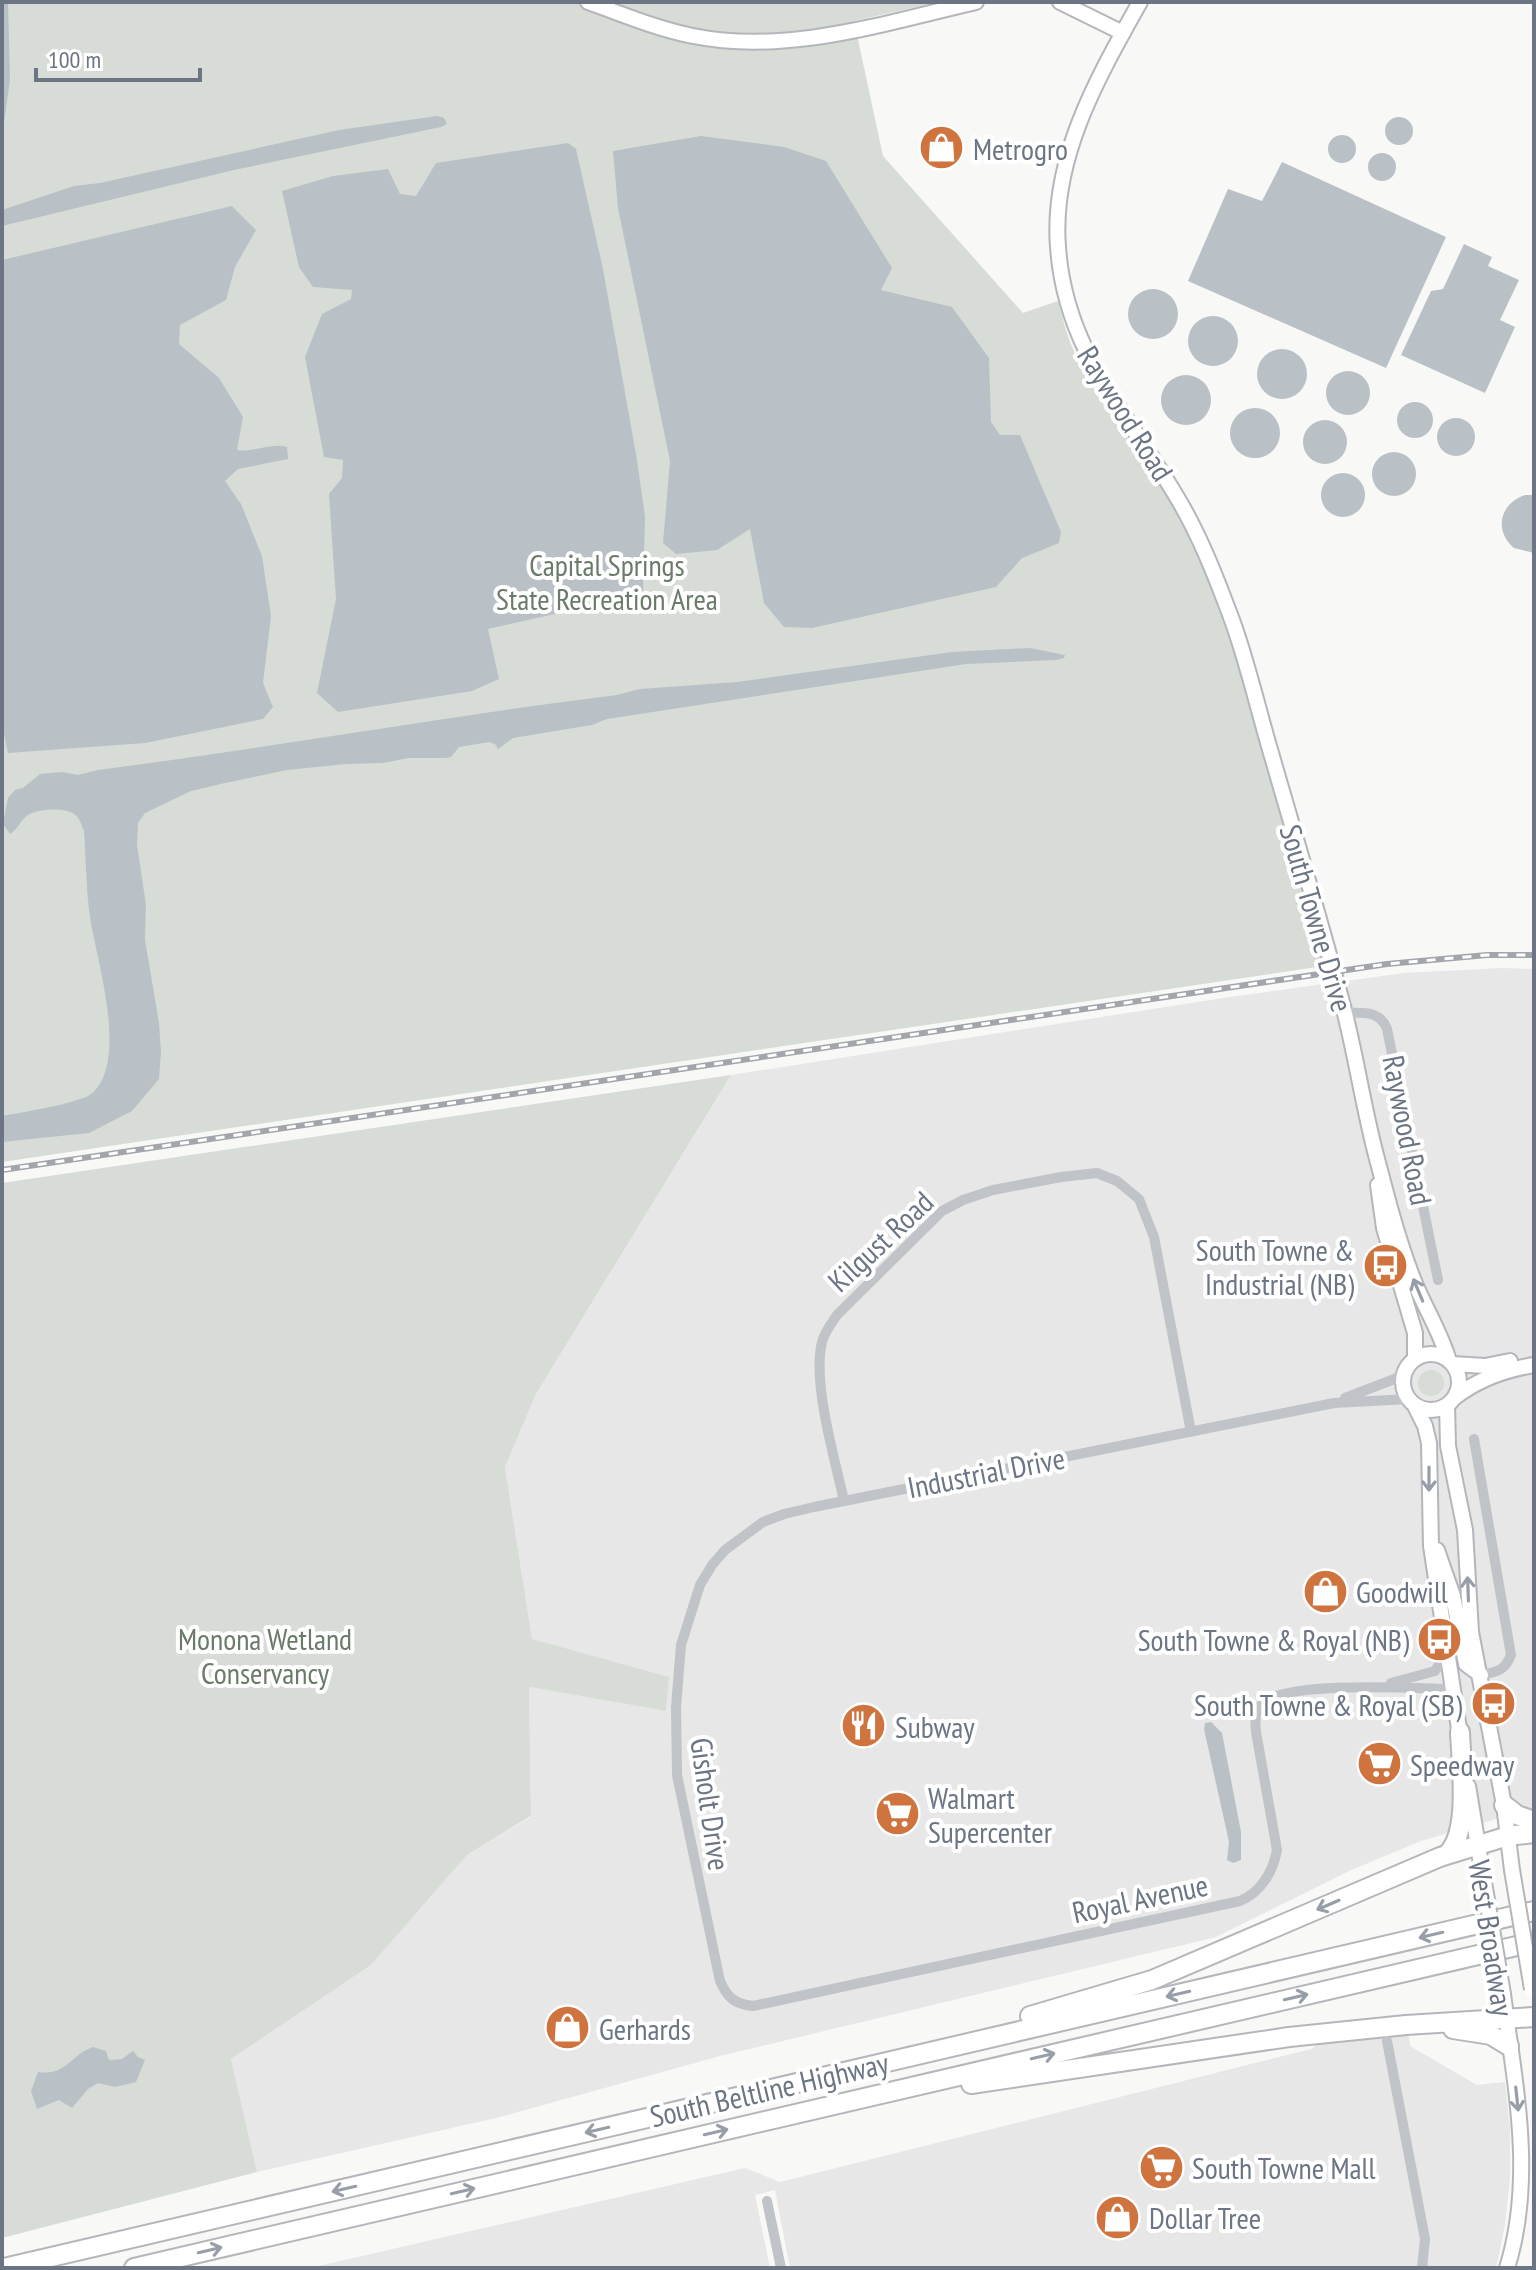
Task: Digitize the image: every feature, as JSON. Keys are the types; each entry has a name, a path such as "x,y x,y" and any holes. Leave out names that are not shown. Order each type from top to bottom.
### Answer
{"highway":[{"path":"1446,1855 1456,1845 1460,1824 1460,1732"},
{"path":"1504,1805 1517,1815 1534,1821"},
{"path":"824,2076 1152,1980 1446,1855 1508,1836 1534,1833"},
{"name":"South Beltline Highway","path":"4,2268 1534,1911"},
{"name":"South Beltline Highway","path":"134,2268 1534,1942"},
{"path":"830,2105 1274,2039 1406,2025 1534,2017"},
{"path":"1406,2025 1491,2035 1509,2046"}],"street":[{"path":"588,2 653,26 691,36 758,43 803,39 976,2"},
{"path":"1060,2 1123,33"},
{"name":"Raywood Road","path":"1140,2 1083,111 1070,145 1058,205 1057,244 1061,274 1079,338 1099,377 1175,494 1200,540 1233,623 1251,686"},
{"name":"South Towne Drive","path":"1251,686 1345,1013 1375,1152 1412,1278 1451,1363"},
{"name":"Raywood Road","path":"1345,1013 1380,1017 1387,1029 1438,1280"},
{"name":"South Towne Drive","path":"1375,1152 1384,1228 1415,1333 1413,1362"},
{"name":"Kilgust Road","path":"844,1501 823,1399 820,1351 825,1331 837,1315 942,1211 993,1190 1097,1173 1117,1181 1139,1199 1154,1237 1191,1432"},
{"path":"1478,1845 1430,1531 1429,1443 1425,1426 1404,1385 1406,1371 1413,1362 1431,1354 1451,1363 1485,1366 1534,1357"},
{"name":"Industrial Drive","path":"1334,1403 1397,1378 1413,1362"},
{"path":"1451,1363 1459,1378 1450,1401 1448,1446 1465,1530 1469,1614 1508,1836"},
{"path":"1412,1401 1430,1410 1488,1377 1534,1365"},
{"name":"Industrial Drive","path":"689,1618 700,1585 712,1565 742,1536 763,1522 784,1514 1334,1403 1412,1401"},
{"path":"1430,1531 1453,1596 1466,1664 1481,1675 1500,1671 1508,1665 1511,1655 1474,1439"},
{"name":"Gisholt Drive","path":"689,1618 681,1645 676,1707 677,1775 709,1934 726,1995"},
{"name":"Royal Avenue","path":"1377,1686 1435,1671 1447,1649"},
{"name":"Royal Avenue","path":"726,1995 735,2002 753,2006 1250,1897 1268,1875 1277,1850 1256,1732 1258,1709 1275,1696 1377,1686 1454,1692"},
{"name":"West Broadway","path":"1508,1836 1533,1996"},
{"name":"West Broadway","path":"1478,1845 1503,1994 1521,2139 1521,2183 1507,2268"},
{"path":"1387,2041 1425,2239 1422,2268"},
{"path":"767,2201 781,2268"}],"shaded area":[{"path":"2,2 8,2 10,80 2,137"},
{"path":"437,116 444,118 447,124 234,170 2,226 2,210 74,186 100,183 339,130"},
{"path":"1399,117 1409,121 1413,131 1409,141 1399,145 1389,141 1385,131 1389,121"},
{"path":"1342,135 1352,139 1356,149 1352,159 1342,163 1332,159 1328,149 1332,139"},
{"path":"701,136 784,147 826,161 892,268 881,290 952,307 989,358 991,422 1000,435 1020,435 1061,532 1059,543 1022,558 996,587 812,628 784,627 764,603 750,529 717,550 676,554 663,543 670,461 618,208 613,151"},
{"path":"568,143 576,149 603,269 637,460 645,517 643,594 488,629 499,679 472,691 338,712 317,693 336,599 329,494 342,478 343,460 324,457 305,357 322,314 351,299 352,290 313,287 299,267 282,191 333,176 388,169 400,194 416,196 436,163"},
{"path":"1382,153 1392,157 1396,167 1392,177 1382,181 1372,177 1368,167 1372,157"},
{"path":"1282,162 1446,237 1386,368 1188,281 1228,189 1262,201"},
{"path":"232,206 256,230 235,267 226,300 180,325 179,344 219,378 243,417 237,450 287,447 288,459 238,469 225,481 241,504 262,556 271,616 263,683 273,707 263,719 145,743 8,753 2,725 2,260"},
{"path":"1464,244 1492,257 1488,266 1519,280 1500,320 1515,327 1485,393 1401,355 1431,291 1443,289"},
{"path":"1153,289 1171,296 1178,314 1171,332 1153,339 1135,332 1128,314 1135,296"},
{"path":"1213,316 1231,323 1238,341 1231,359 1213,366 1195,359 1188,341 1195,323"},
{"path":"1282,349 1300,356 1307,374 1300,392 1282,399 1264,392 1257,374 1264,356"},
{"path":"1348,371 1364,377 1370,393 1364,409 1348,415 1332,409 1326,393 1332,377"},
{"path":"1186,375 1204,382 1211,400 1204,418 1186,425 1168,418 1161,400 1168,382"},
{"path":"1415,402 1428,407 1433,420 1428,433 1415,438 1402,433 1397,420 1402,407"},
{"path":"1255,408 1273,415 1280,433 1273,451 1255,458 1237,451 1230,433 1237,415"},
{"path":"1456,418 1469,424 1475,437 1469,450 1456,456 1443,450 1437,437 1443,424"},
{"path":"1325,420 1341,426 1347,442 1341,458 1325,464 1309,458 1303,442 1309,426"},
{"path":"1394,452 1410,458 1416,474 1410,490 1394,496 1378,490 1372,474 1378,458"},
{"path":"1343,473 1359,479 1365,495 1359,511 1343,517 1327,511 1321,495 1327,479"},
{"path":"1534,495 1534,553 1514,548 1502,526 1505,511 1516,499"},
{"path":"1030,648 1065,655 1056,660 966,664 607,719 592,725 513,738 498,749 490,742 459,747 451,757 445,758 409,758 383,763 287,770 191,791 145,813 138,823 137,844 146,905 145,940 159,1023 159,1079 132,1111 89,1133 2,1142 2,1116 75,1101 91,1094 102,1079 108,1059 107,1009 90,917 84,831 80,821 70,812 51,810 28,815 10,834 3,824 8,798 40,774 62,772 78,775 617,695 640,689 737,682 952,652"},
{"path":"1534,969 1534,1808 1421,1841 1349,1871 1216,1937 720,2056 496,2118 257,2172 231,2059 371,1965 467,1855 531,1817 529,1687 666,1711 668,1677 532,1640 505,1467 536,1394 731,1075 1223,998 1404,973"},
{"path":"1211,1722 1222,1733 1241,1832 1241,1860 1233,1863 1227,1860 1229,1842 1204,1729 1205,1723"},
{"name":"South Towne Mall","path":"1408,2032 1410,2046 1477,2085 1505,2082 1510,2129 1510,2179 1496,2268 790,2268 775,2190 755,2195 770,2268 310,2268 745,2168 780,2182 1311,2049 1322,2041"},
{"path":"93,2047 106,2051 109,2060 122,2059 133,2051 145,2060 136,2082 115,2087 98,2083 88,2089 72,2108 59,2100 37,2109 31,2091 38,2072 56,2071"}],"green space":[{"name":"Capital Springs State Recreation Area","path":"2,2 938,2 854,21 883,156 1023,313 1058,301 1070,342 1082,367 1175,507 1210,585 1247,692 1324,966 2,1162"},
{"name":"Monona Wetland Conservancy","path":"731,1075 536,1394 505,1467 532,1639 669,1677 666,1711 529,1687 531,1816 467,1855 371,1965 231,2059 257,2172 2,2238 2,1183"},
{"path":"1431,1370 1440,1374 1444,1383 1440,1392 1431,1396 1422,1392 1418,1383 1422,1374"}],"railway":[{"path":"2,1170 1387,964 1487,955 1534,955"}],"place":[{"name":"Metrogro","path":"942,148"},
{"name":"South Towne & Industrial (NB)","path":"1385,1266"},
{"name":"Goodwill","path":"1325,1591"},
{"name":"South Towne & Royal (NB)","path":"1440,1639"},
{"name":"South Towne & Royal (SB)","path":"1493,1704"},
{"name":"Subway","path":"864,1726"},
{"name":"Speedway","path":"1379,1764"},
{"name":"Walmart Supercenter","path":"897,1814"},
{"name":"Gerhards","path":"568,2028"},
{"name":"South Towne Mall","path":"1161,2167"},
{"name":"Dollar Tree","path":"1118,2217"}]}
